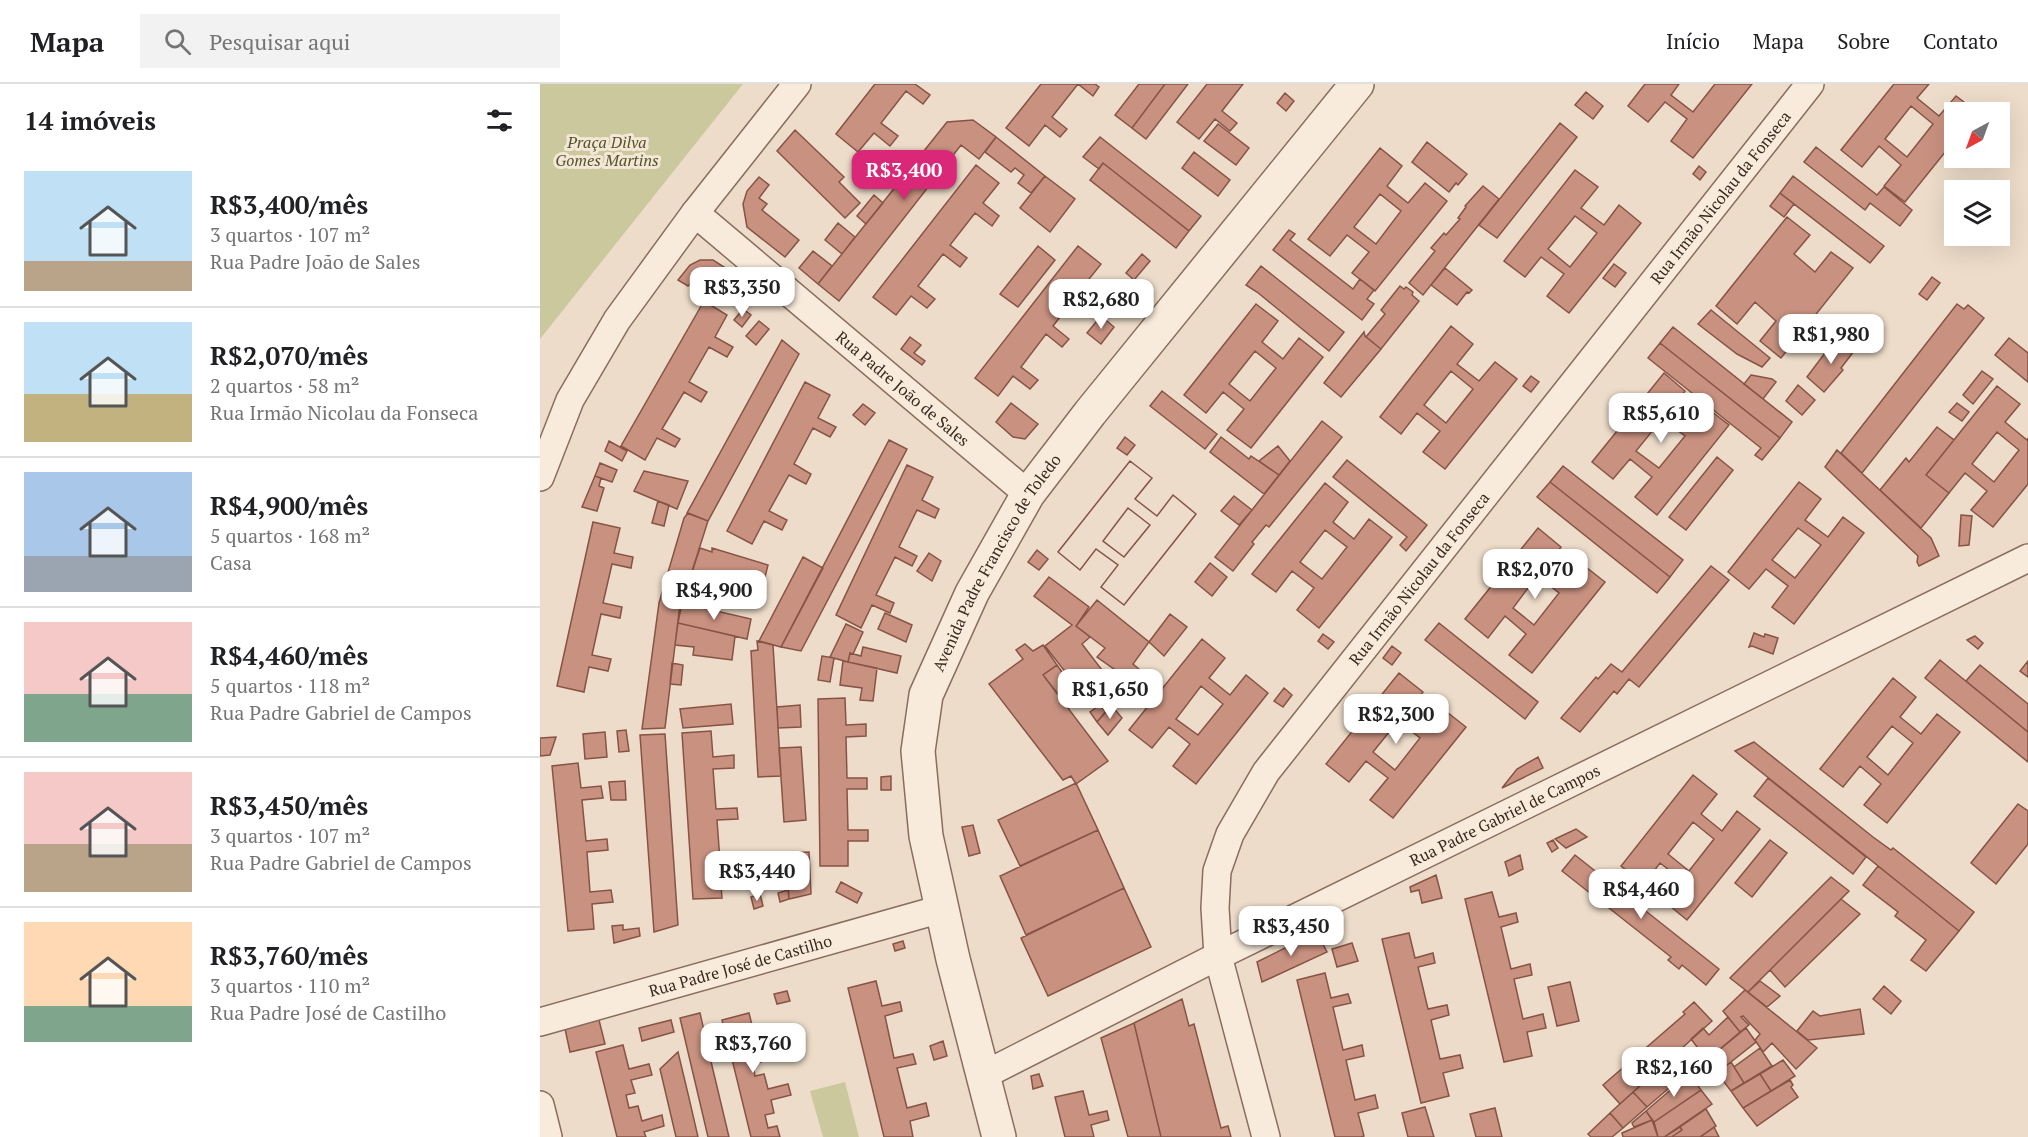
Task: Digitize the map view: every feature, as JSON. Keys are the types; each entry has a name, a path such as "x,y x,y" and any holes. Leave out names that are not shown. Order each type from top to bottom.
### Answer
{"street":[{"path":"540,477 570,400 617,320 695,213 797,84"},
{"name":"Avenida Padre Francisco de Toledo","path":"999,1137 953,959 926,836 918,751 926,694 972,593 1028,494 1090,413 1357,84"},
{"name":"Rua Irmão Nicolau da Fonseca","path":"1266,1137 1218,956 1215,908 1217,871 1230,834 1266,772 1810,84"},
{"name":"Rua Padre João de Sales","path":"695,213 1028,494"},
{"path":"540,423 570,400"},
{"name":"Rua Padre Gabriel de Campos","path":"984,1075 1218,956 2028,558"},
{"name":"Rua Padre José de Castilho","path":"540,1022 941,909"},
{"path":"540,1105 548,1137"}],"green space":[{"name":"Praça Dilva Gomes Martins","path":"540,84 743,84 540,339"},
{"path":"845,1082 859,1137 823,1137 810,1091"}],"building":[{"path":"875,84 915,84 930,95 923,104 906,91 881,123 898,136 890,146 874,133 858,152 836,134"},
{"path":"1041,84 1078,84 1052,117 1067,129 1060,137 1045,125 1029,146 1006,128"},
{"path":"1078,84 1095,84 1099,87 1093,96"},
{"path":"1139,84 1165,84 1132,128 1115,115"},
{"path":"1165,84 1188,84 1146,139 1132,128"},
{"path":"1207,84 1243,84 1222,111 1237,123 1230,131 1215,119 1199,139 1177,122"},
{"path":"1645,84 1679,84 1671,95 1693,112 1715,84 1752,84 1693,158 1671,141 1687,119 1665,102 1648,122 1628,106"},
{"path":"1894,84 1929,84 1917,98 1939,116 1944,110 1944,153 1905,202 1884,186 1901,165 1879,146 1862,167 1841,150","holes":["1911,106 1933,124 1907,157 1885,139"]},
{"path":"1586,92 1603,106 1593,119 1575,105"},
{"path":"1285,93 1294,101 1286,111 1277,103"},
{"path":"1956,96 1964,102 1951,102"},
{"path":"973,120 996,137 979,159 961,145 839,301 818,284 947,122"},
{"path":"1560,123 1577,137 1497,238 1479,225"},
{"path":"1218,124 1249,148 1236,165 1204,141"},
{"path":"795,130 844,177 839,182 860,203 845,218 777,151"},
{"path":"996,137 1045,176 1031,193 1018,183 1024,175 1015,168 1011,172 985,152"},
{"path":"1100,137 1201,216 1189,231 1103,163 1099,169 1083,157"},
{"path":"1427,142 1467,174 1449,192 1412,162"},
{"path":"1816,147 1877,195 1884,187 1912,210 1900,226 1870,203 1865,210 1804,162"},
{"path":"1380,148 1402,166 1387,186 1408,203 1425,183 1447,201 1375,291 1352,273 1369,252 1347,235 1330,256 1308,239","holes":["1380,194 1401,211 1376,244 1354,227"]},
{"path":"1194,152 1230,180 1218,196 1182,168"},
{"path":"1103,163 1189,231 1176,248 1090,180"},
{"path":"976,165 999,183 983,203 999,216 992,226 975,213 950,245 967,258 960,267 943,254 918,286 935,299 927,308 911,296 896,315 873,297"},
{"path":"1699,166 1706,172 1700,180 1693,174"},
{"path":"1575,170 1598,187 1581,208 1604,225 1619,205 1641,223 1569,313 1547,296 1564,274 1541,257 1525,277 1504,261","holes":["1575,216 1597,233 1570,267 1548,249"]},
{"path":"1045,176 1075,199 1050,232 1020,208"},
{"path":"1793,176 1884,246 1870,263 1780,193"},
{"path":"759,177 769,185 759,198 767,204 762,210 799,240 785,257 747,227 743,204 747,191"},
{"path":"1483,186 1499,199 1423,295 1409,283 1435,251 1431,248 1460,219 1458,218 1465,206"},
{"path":"1780,193 1794,204 1784,217 1770,206"},
{"path":"874,195 883,203 866,224 857,216"},
{"path":"1787,217 1810,235 1794,254 1815,272 1831,252 1853,268 1781,358 1760,341 1776,321 1755,302 1737,324 1716,306"},
{"path":"838,223 855,237 842,254 825,240"},
{"path":"1289,230 1295,234 1290,240 1353,289 1360,279 1374,290 1367,299 1374,304 1362,320 1273,250"},
{"path":"1038,246 1055,260 1018,307 1000,294"},
{"path":"1078,246 1101,264 1085,284 1102,297 1094,307 1078,294 1053,326 1069,339 1062,347 1046,334 1021,367 1038,380 1030,389 1013,376 998,396 975,378"},
{"path":"813,251 832,266 818,284 799,268"},
{"path":"1142,254 1150,261 1134,280 1126,273"},
{"path":"700,260 713,260 738,276 741,304 716,287 709,297 690,284 688,286 678,280 690,265"},
{"path":"1614,264 1626,273 1615,287 1603,278"},
{"path":"1261,266 1344,332 1329,351 1246,285"},
{"path":"1445,268 1472,290 1467,292 1457,305 1431,285"},
{"path":"1932,277 1940,283 1927,300 1919,294"},
{"path":"1400,286 1413,292 1412,295 1419,301 1381,349 1366,337 1385,314 1381,310"},
{"path":"704,301 727,315 715,337 733,347 727,357 709,347 689,382 707,392 701,402 684,392 662,429 680,439 675,447 657,438 645,460 621,446"},
{"path":"1256,304 1278,321 1262,342 1283,359 1299,338 1323,357 1251,448 1227,430 1244,409 1223,392 1206,413 1184,395","holes":["1255,351 1276,368 1250,401 1229,384"]},
{"path":"1957,304 1964,309 1968,305 1984,318 1862,473 1841,453"},
{"path":"743,309 751,315 742,327 734,320"},
{"path":"1711,310 1770,358 1762,367 1737,354 1698,324"},
{"path":"1101,316 1114,327 1101,344 1087,333"},
{"path":"759,321 769,329 756,345 746,336"},
{"path":"1451,326 1473,344 1457,364 1479,381 1495,362 1517,379 1445,469 1423,452 1440,431 1417,413 1401,434 1380,417","holes":["1451,371 1473,389 1446,423 1424,405"]},
{"path":"1673,327 1792,422 1780,438 1660,343"},
{"path":"1364,332 1365,336 1381,349 1341,397 1324,383"},
{"path":"910,337 921,345 914,353 925,361 922,365 901,349"},
{"path":"1837,337 1854,351 1841,368 1843,370 1824,392 1807,377"},
{"path":"2009,338 2028,353 2028,382 1995,355"},
{"path":"782,340 799,354 708,521 687,513"},
{"path":"1660,343 1780,438 1762,460 1755,455 1761,448 1648,358"},
{"path":"1982,371 1993,379 1973,404 1963,395"},
{"path":"1664,373 1685,391 1669,411 1691,428 1707,408 1729,425 1657,515 1635,497 1652,477 1630,459 1613,479 1592,462","holes":["1662,419 1685,436 1659,468 1636,451"]},
{"path":"1751,375 1772,379 1776,382 1763,399 1744,384"},
{"path":"1531,376 1539,382 1531,392 1523,386"},
{"path":"805,382 830,395 818,418 836,427 830,437 813,428 794,464 811,474 806,484 789,475 769,511 787,520 782,530 764,521 752,544 727,531"},
{"path":"1798,385 1815,400 1802,415 1786,401"},
{"path":"1997,386 2020,404 2005,422 2027,440 2028,438 2028,484 1993,527 1971,510 1987,491 1965,473 1949,493 1926,475","holes":["1997,432 2019,450 1994,482 1972,464"]},
{"path":"1162,391 1217,434 1205,449 1150,406"},
{"path":"1011,403 1038,424 1025,439 1013,437 996,422"},
{"path":"1957,403 1969,412 1962,421 1949,412"},
{"path":"863,404 875,413 865,425 853,415"},
{"path":"1322,421 1342,437 1269,527 1266,525 1252,542 1254,544 1233,571 1215,557"},
{"path":"1937,427 1954,440 1926,475 1949,493 1921,528 1880,490 1906,458 1909,462"},
{"path":"1125,437 1135,445 1127,455 1117,448"},
{"path":"1221,437 1249,459 1251,456 1279,475 1264,494 1210,452"},
{"path":"889,440 907,449 801,651 781,647"},
{"path":"609,441 627,451 622,461 605,451"},
{"path":"1278,446 1290,461 1279,475 1259,461"},
{"path":"1837,450 1931,538 1939,556 1919,566 1918,556 1825,467"},
{"path":"1717,457 1733,470 1686,530 1669,517"},
{"path":"1347,460 1427,525 1406,551 1400,545 1407,537 1333,477"},
{"path":"1130,461 1152,478 1135,499 1157,516 1173,495 1196,514 1124,605 1101,587 1118,565 1096,549 1080,570 1058,552","holes":["1128,508 1150,525 1124,557 1103,541"]},
{"path":"1130,461 1152,478 1135,499 1157,516 1173,495 1196,514 1124,605 1101,587 1118,565 1096,549 1080,570 1058,552"},
{"path":"600,463 617,470 612,482 595,476"},
{"path":"907,465 933,477 922,500 939,509 935,518 917,510 899,547 917,556 912,566 895,557 876,595 894,603 890,613 872,605 861,628 836,615"},
{"path":"1563,466 1683,560 1670,577 1550,482"},
{"path":"644,471 688,481 677,509 634,491"},
{"path":"595,476 601,478 599,486 604,488 597,511 582,507"},
{"path":"1550,482 1670,577 1657,593 1537,497"},
{"path":"1799,482 1821,499 1805,520 1828,537 1843,517 1864,533 1794,624 1772,607 1788,586 1766,569 1749,589 1728,572","holes":["1798,528 1821,545 1795,578 1772,560"]},
{"path":"1325,483 1348,502 1333,522 1354,539 1369,519 1392,537 1319,628 1297,610 1314,588 1292,571 1276,592 1252,574","holes":["1325,530 1347,547 1322,579 1300,562"]},
{"path":"1234,496 1252,510 1239,525 1221,511"},
{"path":"658,501 669,505 664,526 652,523"},
{"path":"1128,508 1150,525 1124,557 1103,541"},
{"path":"688,513 708,521 679,612 665,728 642,729 659,603 684,518"},
{"path":"1961,515 1972,516 1969,545 1959,546"},
{"path":"593,522 620,528 614,553 633,557 631,568 612,564 603,603 622,607 620,618 601,614 592,655 611,659 608,671 589,667 584,692 557,686"},
{"path":"1538,528 1561,547 1545,567 1566,584 1582,564 1605,582 1532,673 1509,655 1526,634 1505,616 1488,638 1465,619","holes":["1537,576 1559,593 1534,625 1513,608"]},
{"path":"700,548 712,552 712,548 768,565 758,605 746,602 751,581 735,577 730,598 687,587"},
{"path":"1037,550 1048,559 1039,570 1028,562"},
{"path":"929,553 941,561 932,581 917,571"},
{"path":"803,557 823,568 781,647 759,641"},
{"path":"1210,563 1227,577 1212,596 1195,582"},
{"path":"1711,566 1729,580 1639,687 1629,679 1617,694 1614,691 1580,732 1561,718 1596,677 1598,679 1611,664 1622,672"},
{"path":"1049,577 1089,607 1076,626 1090,637 1082,644 1112,683 1088,701 1045,646 1072,625 1034,596"},
{"path":"1097,600 1149,642 1133,664 1139,669 1119,695 1114,685 1119,679 1115,676 1118,672 1097,657 1105,648 1076,626"},
{"path":"682,603 751,619 747,639 678,623"},
{"path":"885,613 912,625 906,642 878,629"},
{"path":"1170,614 1187,627 1164,656 1149,642"},
{"path":"678,623 735,636 732,660 693,655 694,647 675,645"},
{"path":"1439,623 1538,702 1525,719 1425,640"},
{"path":"846,624 863,632 853,654 850,653 848,662 830,657"},
{"path":"1754,633 1764,637 1765,634 1778,638 1773,654 1749,647"},
{"path":"1323,634 1334,642 1328,649 1318,641"},
{"path":"1975,636 1983,643 1978,649 1967,640"},
{"path":"1202,639 1225,658 1209,678 1230,695 1246,675 1268,693 1196,784 1173,766 1190,744 1169,727 1152,748 1129,730","holes":["1201,686 1223,704 1198,735 1176,719"]},
{"path":"757,641 773,645 781,776 758,777 751,651 758,650"},
{"path":"1025,644 1033,651 1043,645 1057,665 1043,675 1108,761 1076,784 1071,776 1063,780 989,684 1023,659 1016,650"},
{"path":"1392,646 1401,653 1392,665 1383,658"},
{"path":"863,647 901,656 897,673 848,662 850,653 861,656"},
{"path":"822,656 834,658 830,682 818,680"},
{"path":"1940,660 2028,732 2028,762 1925,678"},
{"path":"843,661 877,668 873,701 860,700 862,688 840,685"},
{"path":"2028,661 2028,677 2020,671"},
{"path":"672,663 683,665 681,685 670,684"},
{"path":"1057,665 1081,699 1069,708 1043,675"},
{"path":"1980,665 2028,704 2028,732 1966,681"},
{"path":"1399,673 1423,692 1406,712 1427,729 1443,709 1466,727 1393,818 1370,800 1388,778 1366,761 1349,782 1326,764","holes":["1398,721 1420,738 1395,770 1373,752"]},
{"path":"1893,678 1916,697 1900,717 1921,734 1937,714 1960,732 1887,823 1864,805 1881,784 1860,766 1843,787 1820,769","holes":["1892,726 1913,743 1888,775 1867,757"]},
{"path":"1284,688 1292,695 1283,707 1274,701"},
{"path":"845,698 846,725 866,724 866,736 846,737 847,778 867,778 867,789 847,789 848,830 868,830 868,841 848,841 848,866 820,866 818,699"},
{"path":"731,704 733,724 683,728 680,709"},
{"path":"800,705 801,727 778,728 777,707"},
{"path":"1100,705 1106,712 1097,722 1090,712"},
{"path":"1111,705 1122,718 1108,735 1097,722"},
{"path":"626,730 629,751 619,752 617,731"},
{"path":"711,731 713,757 734,755 734,768 713,769 716,809 737,808 738,819 717,820 720,861 741,860 741,872 720,873 722,898 693,899 682,733"},
{"path":"605,732 607,757 585,759 583,734"},
{"path":"665,734 678,925 654,932 640,735"},
{"path":"556,737 550,755 540,756 540,738"},
{"path":"1754,742 1873,837 1891,850 1893,848 1974,912 1959,931 1735,751"},
{"path":"801,747 806,820 784,822 779,748"},
{"path":"1538,757 1543,768 1502,788 1517,769"},
{"path":"578,763 581,788 601,786 603,798 582,800 586,841 607,839 608,850 587,852 590,892 611,890 613,902 592,904 594,929 568,931 552,766"},
{"path":"1693,775 1717,794 1701,814 1722,831 1737,811 1760,829 1687,920 1665,902 1682,880 1660,863 1644,884 1621,866","holes":["1693,822 1714,839 1689,871 1668,854"]},
{"path":"891,776 891,790 881,790 881,777"},
{"path":"1768,778 1866,857 1853,874 1754,796"},
{"path":"625,781 626,800 611,800 609,782"},
{"path":"1076,783 1098,830 1020,866 998,820"},
{"path":"2018,804 2028,811 2028,844 1996,884 1971,863"},
{"path":"973,825 980,853 969,856 962,827"},
{"path":"1576,829 1587,837 1566,848 1555,839"},
{"path":"1098,830 1124,888 1026,935 1000,876"},
{"path":"1553,840 1558,848 1552,852 1547,843"},
{"path":"1770,840 1787,853 1752,897 1735,883"},
{"path":"809,852 811,894 789,899 786,853"},
{"path":"1520,855 1523,869 1509,876 1505,862"},
{"path":"1575,855 1719,969 1706,985 1682,965 1679,969 1668,960 1671,957 1562,871"},
{"path":"1878,866 1959,931 1926,971 1911,960 1926,940 1895,916 1898,912 1863,885"},
{"path":"1436,875 1442,898 1422,903 1419,890 1411,892 1410,887"},
{"path":"1831,877 1849,891 1748,992 1730,978"},
{"path":"841,882 862,893 857,903 836,892"},
{"path":"1124,888 1151,947 1048,996 1021,938"},
{"path":"788,890 789,899 780,902 778,893"},
{"path":"1492,892 1499,917 1516,913 1518,922 1501,927 1511,969 1530,964 1532,975 1514,979 1523,1019 1543,1014 1546,1028 1527,1032 1532,1056 1504,1062 1465,899"},
{"path":"760,894 763,906 754,909 751,897"},
{"path":"1841,899 1860,914 1785,987 1770,970"},
{"path":"623,925 623,930 639,928 640,936 614,943 612,926"},
{"path":"1317,932 1327,952 1262,982 1257,962"},
{"path":"1409,933 1415,958 1433,953 1435,963 1418,967 1428,1009 1447,1005 1449,1015 1431,1020 1440,1059 1460,1055 1463,1068 1443,1073 1449,1096 1421,1103 1382,939"},
{"path":"903,941 905,948 895,951 893,944"},
{"path":"1352,943 1358,961 1337,967 1332,949"},
{"path":"1325,973 1331,998 1348,994 1351,1003 1333,1007 1343,1050 1362,1045 1364,1056 1346,1060 1355,1100 1375,1095 1378,1108 1358,1113 1364,1136 1361,1137 1335,1137 1297,980"},
{"path":"876,981 882,1006 900,1002 902,1011 885,1016 894,1058 913,1054 916,1064 897,1068 907,1108 926,1103 929,1116 910,1121 913,1137 884,1137 848,988"},
{"path":"1760,981 1780,996 1767,1007 1748,992"},
{"path":"1570,982 1579,1021 1557,1026 1548,987"},
{"path":"1884,986 1901,1001 1891,1014 1873,999"},
{"path":"1745,990 1817,1048 1796,1069 1772,1043 1763,1052 1755,1040 1760,1034 1743,1016 1741,1017 1749,1025 1740,1032 1723,1011"},
{"path":"787,991 790,1001 777,1004 774,994"},
{"path":"1182,999 1189,1026 1194,1024 1221,1128 1228,1126 1231,1137 1161,1137 1134,1023"},
{"path":"1694,1002 1712,1021 1620,1104 1603,1085 1685,1014 1683,1012"},
{"path":"1860,1009 1864,1034 1808,1040 1797,1031 1813,1011 1820,1016"},
{"path":"700,1013 729,1137 708,1137 680,1018"},
{"path":"749,1013 755,1037 775,1032 778,1044 758,1048 761,1062 753,1064 755,1076 764,1074 768,1089 788,1084 791,1095 771,1100 774,1113 765,1115 768,1128 777,1126 780,1137 751,1137 722,1020"},
{"path":"598,1016 605,1044 570,1052 564,1024"},
{"path":"1728,1017 1740,1032 1707,1060 1691,1039 1703,1028 1709,1035"},
{"path":"671,1020 674,1032 642,1041 639,1028"},
{"path":"1134,1023 1161,1137 1128,1137 1101,1038"},
{"path":"1746,1028 1756,1042 1717,1073 1707,1060"},
{"path":"943,1041 947,1056 934,1060 930,1046"},
{"path":"623,1045 629,1069 649,1064 652,1075 631,1080 635,1093 626,1095 629,1108 638,1106 642,1121 662,1115 664,1126 644,1132 646,1137 617,1137 596,1052"},
{"path":"1760,1048 1772,1066 1744,1083 1734,1067"},
{"path":"678,1052 698,1137 676,1137 660,1069"},
{"path":"1670,1059 1683,1076 1647,1107 1633,1092"},
{"path":"1783,1060 1795,1076 1771,1091 1760,1074"},
{"path":"1731,1062 1744,1083 1731,1091 1717,1073"},
{"path":"1039,1074 1043,1086 1033,1089 1031,1076"},
{"path":"1689,1074 1701,1090 1654,1122 1646,1111"},
{"path":"1760,1074 1771,1091 1743,1108 1731,1091"},
{"path":"1790,1080 1793,1085 1791,1087 1798,1097 1757,1126 1743,1108"},
{"path":"1701,1090 1712,1104 1664,1137 1658,1137 1654,1122"},
{"path":"1083,1091 1089,1115 1107,1111 1109,1120 1091,1125 1094,1137 1065,1137 1055,1097"},
{"path":"1633,1092 1647,1107 1623,1128 1610,1113"},
{"path":"1425,1107 1434,1137 1408,1137 1402,1113"},
{"path":"1495,1108 1502,1137 1476,1137 1470,1114"},
{"path":"1706,1109 1716,1126 1700,1137 1673,1136 1682,1130 1680,1127"},
{"path":"1646,1111 1652,1120 1634,1127 1632,1123"},
{"path":"1610,1113 1623,1128 1612,1137 1591,1137 1588,1134"},
{"path":"1652,1120 1658,1137 1623,1137 1622,1133"},
{"path":"1680,1127 1682,1130 1674,1137 1664,1137"},
{"path":"1714,1127 1719,1137 1700,1137"}]}
